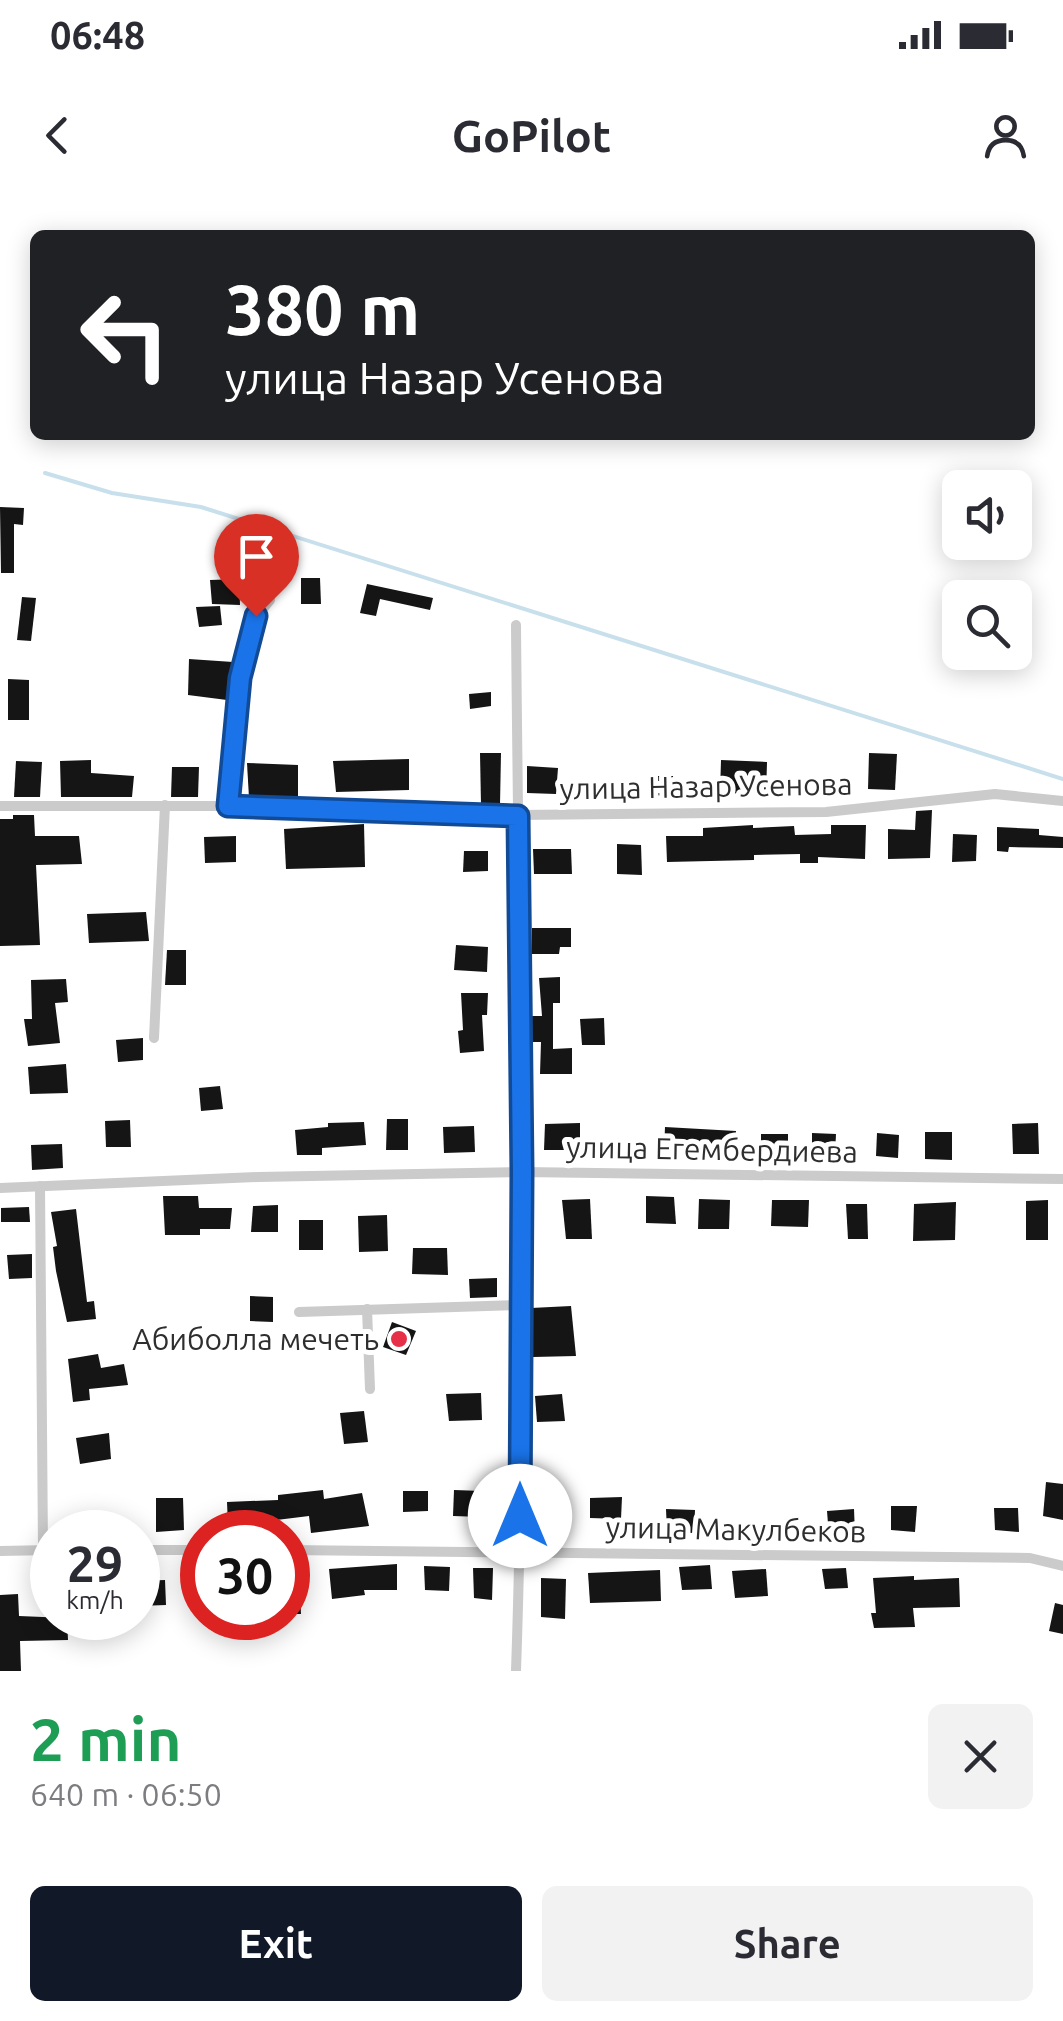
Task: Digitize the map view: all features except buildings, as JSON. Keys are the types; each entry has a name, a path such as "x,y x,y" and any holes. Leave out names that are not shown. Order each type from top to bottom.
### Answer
{"street":[{"path":"228,806 240,678 256,616 270,600"},
{"path":"516,625 522,1172 516,1671"},
{"name":"улица Назар Усенова","path":"0,806 228,806 518,816 826,812 995,794 1063,800"},
{"path":"154,1038 164,805"},
{"name":"улица Егембердиева","path":"0,1188 258,1177 522,1172 1063,1179"},
{"path":"40,1186 47,1510"},
{"path":"299,1312 521,1305"},
{"path":"367,1309 370,1389"},
{"path":"0,1551 30,1550"},
{"name":"улица Макулбеков","path":"310,1550 1030,1558 1063,1566"}],"waterway":[{"path":"45,473 112,493 201,507 1063,779"}],"place":[{"name":"Абиболла мечеть","path":"399,1339"}],"route":[{"path":"256,616 240,678 228,806 518,816 520,1516"}]}
